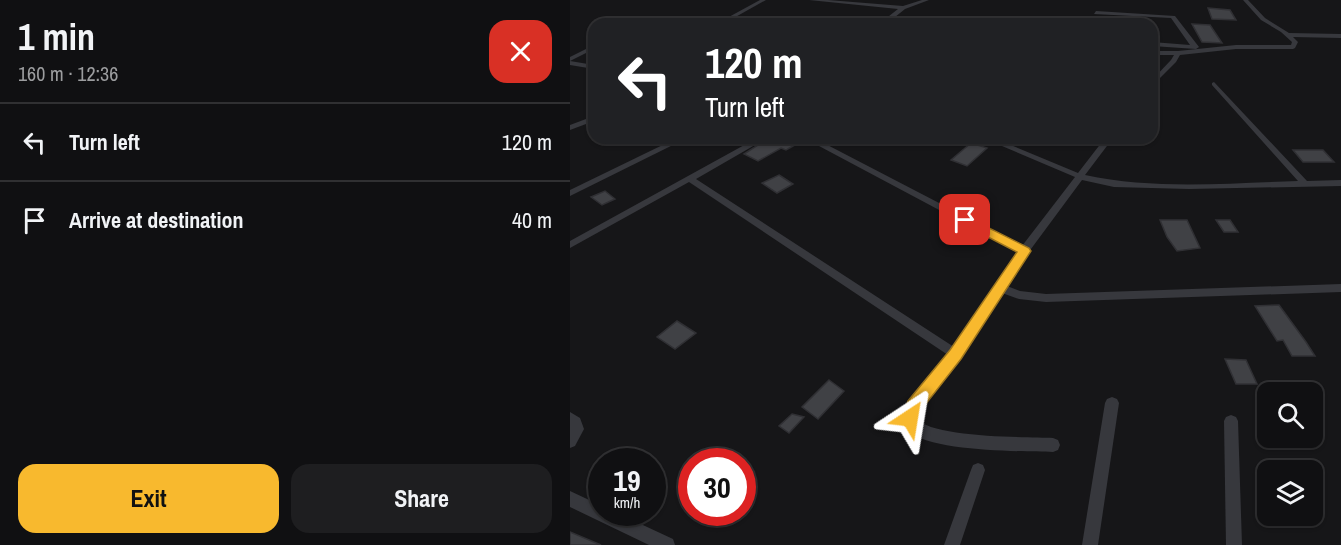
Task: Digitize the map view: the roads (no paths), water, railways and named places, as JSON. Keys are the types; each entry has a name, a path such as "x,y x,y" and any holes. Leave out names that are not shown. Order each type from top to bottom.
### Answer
{"street":[{"path":"730,18 764,0"},
{"path":"811,0 903,8"},
{"path":"890,18 903,8 927,0"},
{"path":"1158,53 1208,51 1236,47 1293,47 1295,42 1263,19 1245,0"},
{"path":"1096,13 1171,17 1194,46"},
{"path":"1287,35 1341,36"},
{"path":"1158,44 1194,46 1208,51"},
{"path":"1170,45 1178,53"},
{"path":"570,61 588,50"},
{"path":"1158,78 1174,61 1178,53"},
{"path":"570,61 588,66"},
{"path":"1214,84 1305,184"},
{"path":"570,128 588,120"},
{"path":"570,193 671,144"},
{"path":"570,245 752,144"},
{"path":"819,144 1024,251"},
{"path":"1001,144 1081,177 1134,186 1270,186 1341,183"},
{"path":"1053,445 972,441 926,433 914,426 910,418 914,406 956,354 1002,288 1024,251 1105,144"},
{"path":"690,179 956,354"},
{"path":"1002,288 1018,295 1046,298 1341,288"},
{"path":"1090,545 1112,403"},
{"path":"570,418 575,422 577,429 570,441"},
{"path":"1231,421 1234,545"},
{"path":"952,545 978,470"},
{"path":"570,499 667,545"}]}
